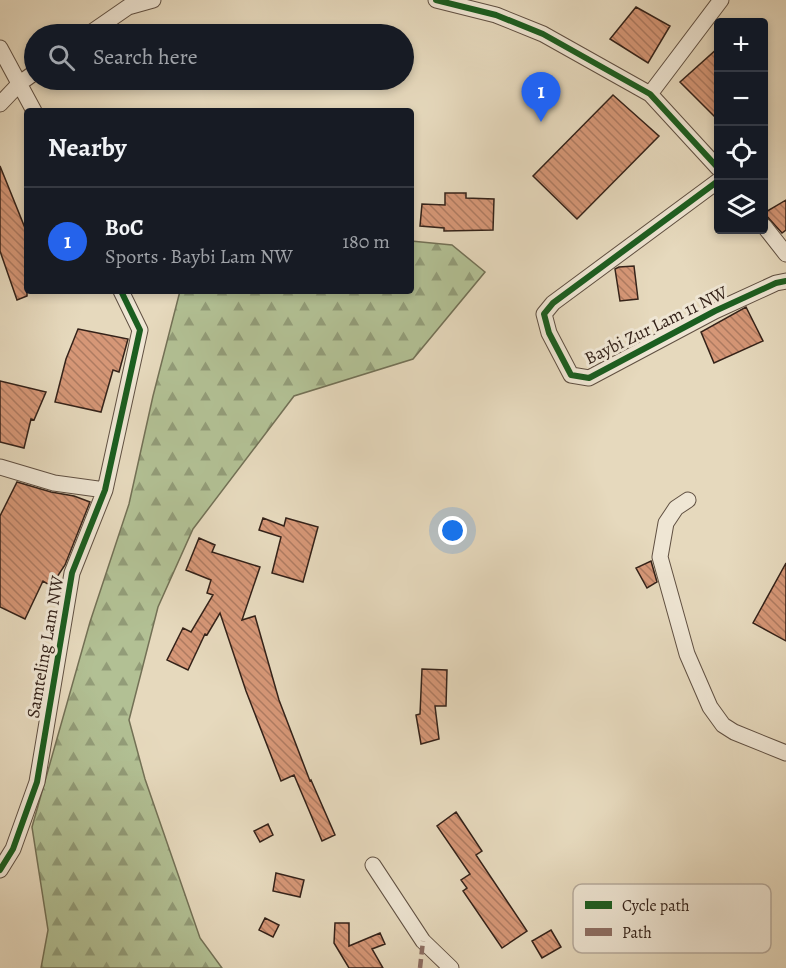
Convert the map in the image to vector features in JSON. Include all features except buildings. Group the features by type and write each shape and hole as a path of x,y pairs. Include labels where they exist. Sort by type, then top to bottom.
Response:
{"street":[{"path":"103,24 128,7 153,0"},
{"path":"436,0 469,4 543,34 650,94 714,164"},
{"path":"650,94 721,0"},
{"path":"0,48 32,108"},
{"path":"0,104 24,80"},
{"name":"Baybi Zur Lam 11 NW","path":"714,184 553,303 544,314 549,333 571,375 589,378 715,311 776,283 786,281"},
{"path":"768,231 786,254"},
{"name":"Samteling Lam NW","path":"0,870 6,846 37,782 72,573 105,490 140,330 122,294"},
{"path":"0,467 54,483 105,490"},
{"path":"688,500 676,508 666,523 660,557 687,654 710,707 723,725 734,732 786,753"},
{"path":"373,865 423,941 451,968"}],"green space":[{"path":"414,241 452,245 485,272 413,359 294,396 193,529 158,607 129,720 145,779 200,938 222,968 41,968 48,930 32,827 90,622 129,504 179,294 414,294"}],"marked path":[{"path":"420,968 423,941"}],"cycle path":[{"path":"436,0 496,15 543,34 650,94 714,164"},
{"path":"714,184 553,303 544,314 549,333 571,375 589,378 715,311 776,283 786,281"},
{"path":"0,870 13,849 37,782 72,573 105,490 140,330 122,294"}],"place":[{"name":"BoC","path":"541,122"}]}
